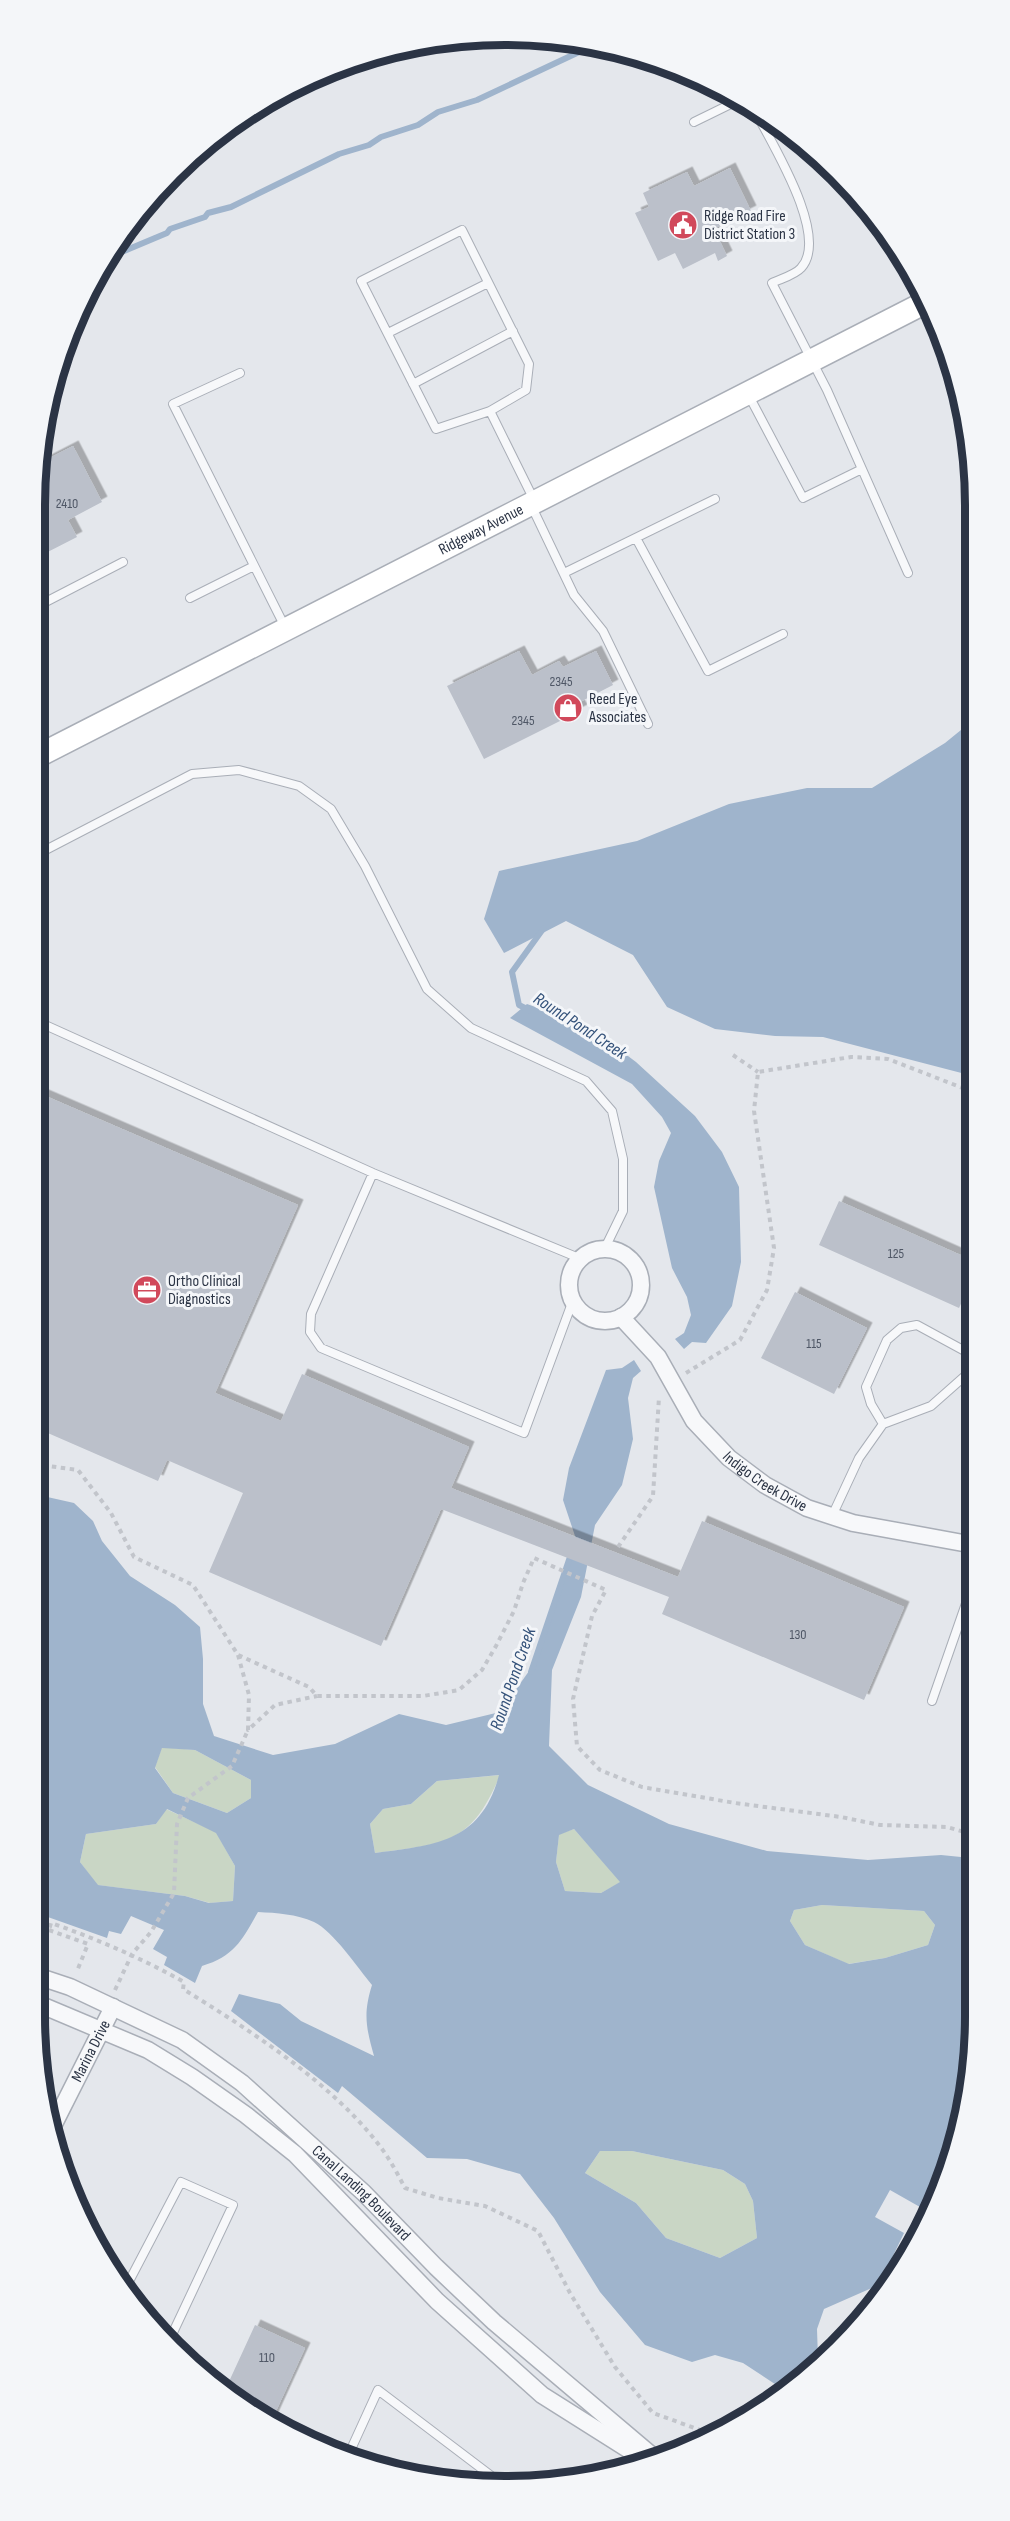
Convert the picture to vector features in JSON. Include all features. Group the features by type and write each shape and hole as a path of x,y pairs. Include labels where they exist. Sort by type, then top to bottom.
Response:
{"main road":[{"name":"Ridgeway Avenue","path":"45,752 919,305"}],"street":[{"path":"605,1248 617,1250 628,1256 640,1274 642,1287 639,1299 631,1310 621,1317 604,1322 591,1319 572,1303 568,1281 572,1268 579,1258 590,1251 605,1248"},
{"name":"Indigo Creek Drive","path":"621,1317 658,1357 694,1421 729,1458 765,1485 807,1508 853,1523 965,1543"},
{"name":"Canal Landing Boulevard","path":"45,1979 70,1987 182,2040 242,2083 340,2170 494,2322 649,2453"},
{"name":"Canal Landing Boulevard","path":"45,2006 148,2050 192,2077 295,2154 437,2301 542,2395 639,2456"},
{"name":"Marina Drive","path":"57,2118 113,2007"}],"lane":[{"path":"694,123 730,104"},
{"path":"761,123 799,196 808,224 809,248 801,268 772,283 827,390 908,573"},
{"path":"462,230 513,331 529,364 526,390 490,411 436,429 361,281 462,230"},
{"path":"388,333 488,283"},
{"path":"414,384 513,331"},
{"path":"240,373 173,404 286,630"},
{"path":"747,393 803,498 862,469"},
{"path":"490,411 574,595 603,632 648,724"},
{"path":"564,573 715,499"},
{"path":"636,538 708,671 783,634"},
{"path":"45,602 123,562"},
{"path":"190,598 254,566"},
{"path":"45,850 192,774 239,770 299,786 331,809 364,866 427,989 471,1028 586,1081 612,1111 623,1159 623,1211 605,1248"},
{"path":"45,1025 373,1173 579,1258"},
{"path":"373,1173 311,1314 310,1332 321,1348 524,1433 572,1303"},
{"path":"884,1424 871,1404 866,1387 887,1340 901,1328 917,1325 965,1351"},
{"path":"832,1516 859,1458 884,1424 931,1406 965,1376"},
{"path":"932,1701 965,1612"},
{"path":"129,2281 181,2182 233,2205 172,2333"},
{"path":"350,2449 378,2390 491,2476"}],"path":[{"path":"733,1055 758,1072 851,1058 888,1059 965,1089"},
{"path":"618,1547 653,1496 659,1395 673,1381 740,1340 767,1290 774,1248 754,1111 758,1072"},
{"path":"45,1466 78,1470 111,1513 134,1557 193,1585 238,1655 249,1695 248,1730 232,1766 188,1798 177,1824 174,1893 151,1932 132,1954 115,1990 105,1986"},
{"path":"248,1730 275,1705 316,1696 423,1696 459,1690 482,1670 496,1646 514,1611 522,1583 534,1558 606,1590 592,1616 573,1699 577,1746 600,1770 642,1787 735,1803 841,1817 880,1826 947,1827 965,1832"},
{"path":"238,1655 309,1687 316,1696"},
{"path":"49,1930 51,1923 132,1954 184,1982 183,1989 242,2025 300,2069 356,2117 383,2150 405,2188 438,2198 485,2206 538,2231 570,2293 615,2367 653,2413 703,2431"},
{"path":"45,1929 88,1944 76,1974 86,1978"},
{"path":"45,2030 54,2023"}],"green space":[{"path":"162,1747 195,1750 251,1780 251,1798 227,1813 173,1793 155,1767"},
{"path":"500,1775 478,1816 466,1829 437,1843 375,1853 370,1824 383,1809 411,1804 437,1781"},
{"path":"166,1809 216,1832 235,1866 233,1901 210,1903 185,1896 97,1885 80,1862 86,1834 156,1824"},
{"path":"574,1829 621,1882 601,1893 565,1891 556,1862 559,1834"},
{"path":"822,1905 924,1911 935,1925 928,1945 885,1958 848,1964 805,1945 790,1921 794,1910"},
{"path":"600,2151 632,2151 723,2170 745,2184 753,2201 757,2238 720,2258 666,2238 636,2203 585,2173"}],"water":[{"path":"965,727 965,1074 823,1037 775,1036 715,1029 667,1007 633,955 566,921 504,953 484,919 499,871 637,841 729,804 807,788 872,788 945,743"},
{"path":"527,1004 588,1026 636,1062 695,1116 722,1152 739,1187 741,1262 732,1306 706,1343 692,1342 684,1349 675,1339 684,1333 691,1315 687,1297 672,1268 654,1187 659,1161 671,1133 662,1117 632,1084 510,1018"},
{"path":"634,1360 641,1371 633,1378 628,1398 633,1439 622,1485 595,1525 581,1597 552,1670 549,1746 588,1785 669,1824 767,1851 868,1860 941,1855 965,1857 964,2046 956,2106 941,2164 923,2209 890,2190 875,2217 904,2233 892,2258 895,2259 877,2287 824,2309 817,2329 818,2353 778,2386 743,2363 715,2355 692,2362 645,2345 600,2292 554,2218 520,2174 467,2159 427,2158 342,2086 338,2093 231,2011 239,1994 280,2004 301,2021 374,2056 367,2021 367,2004 372,1985 337,1941 314,1922 279,1913 258,1912 236,1946 222,1957 202,1966 195,1983 164,1965 167,1957 153,1949 164,1930 131,1916 121,1934 109,1931 107,1938 45,1916 45,1496 74,1503 93,1521 102,1541 130,1576 175,1605 200,1627 203,1704 214,1736 273,1755 335,1744 399,1714 446,1725 500,1712 534,1664 577,1542 563,1500 569,1468 606,1370 622,1368","holes":["162,1748 195,1750 251,1780 251,1798 227,1813 173,1793 155,1768","499,1775 491,1798 480,1815 467,1827 435,1843 375,1853 370,1824 383,1809 411,1804 437,1781","167,1809 216,1833 235,1866 233,1901 209,1903 185,1896 98,1885 80,1862 86,1834 156,1824","574,1829 620,1882 601,1893 565,1891 556,1862 559,1835","822,1905 924,1911 935,1925 928,1945 885,1958 849,1964 805,1945 790,1921 794,1910","600,2151 632,2151 723,2170 745,2184 753,2201 757,2238 720,2258 666,2238 636,2203 585,2173"]}],"building":[{"path":"730,168 751,211 714,229 727,256 718,261 715,253 683,269 675,253 658,261 635,213 649,207 643,193 687,172 694,186"},
{"path":"73,446 102,502 68,520 77,537 45,553 45,505 48,459"},
{"path":"519,651 532,675 559,661 563,667 596,651 613,685 578,703 582,710 484,759 447,686"},
{"name":"Ortho Clinical Diagnostics","path":"45,1096 298,1205 215,1393 281,1421 302,1374 469,1447 451,1488 678,1577 702,1521 904,1607 864,1700 662,1614 669,1597 441,1509 381,1646 209,1572 243,1493 167,1460 158,1481 45,1432"},
{"path":"839,1201 965,1257 965,1295 959,1308 819,1245"},
{"path":"795,1292 867,1328 834,1394 761,1358"},
{"path":"255,2325 305,2348 275,2414 228,2383"}],"waterway":[{"path":"121,252 167,233 170,229 205,217 208,213 231,207 339,154 369,145 381,137 418,125 438,112 477,100 580,52"},
{"name":"Round Pond Creek","path":"529,1010 519,1005 512,972 543,929"},
{"name":"Round Pond Creek","path":"531,1672 572,1551"}],"place":[{"name":"Ridge Road Fire District Station 3","path":"683,225"},
{"name":"Reed Eye Associates","path":"568,708"},
{"name":"Ortho Clinical Diagnostics","path":"147,1290"}]}
